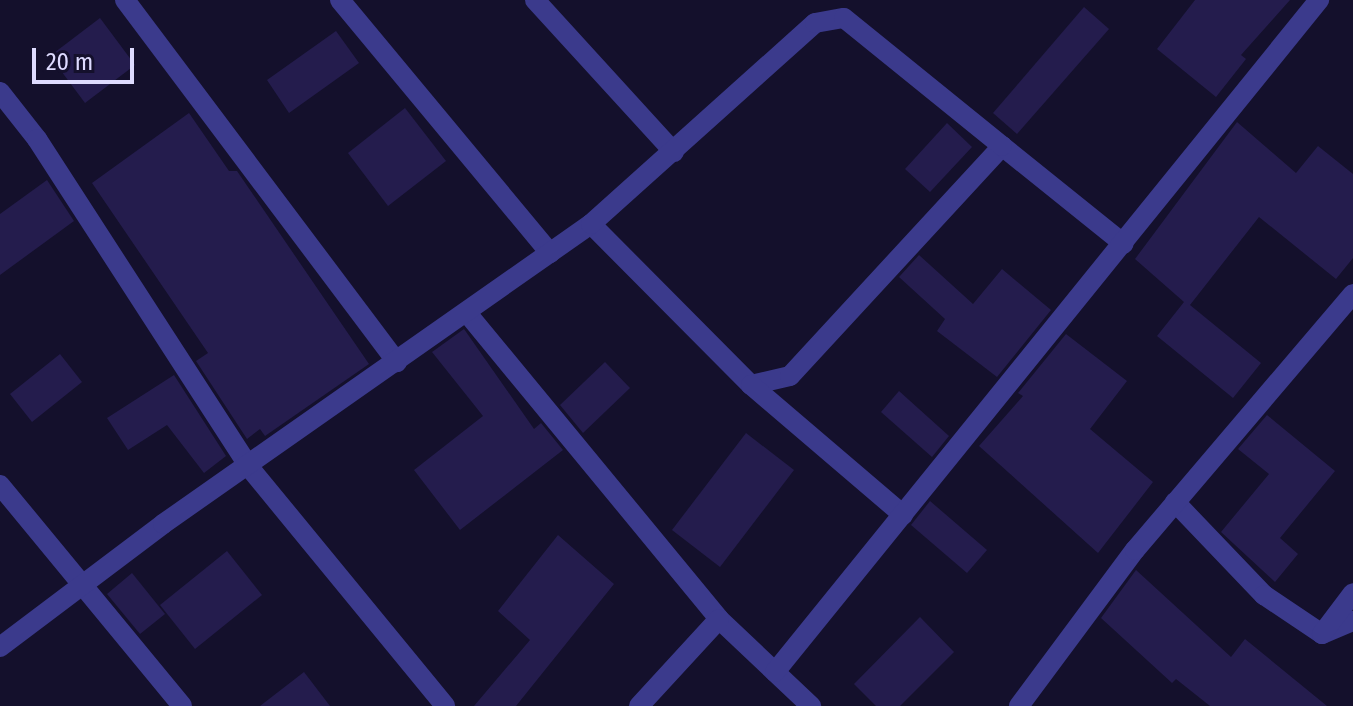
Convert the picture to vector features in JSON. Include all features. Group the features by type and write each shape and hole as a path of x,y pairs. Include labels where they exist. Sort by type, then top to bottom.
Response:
{"street":[{"path":"125,0 397,362"},
{"path":"340,0 550,253"},
{"path":"535,0 674,152"},
{"path":"775,672 1319,0"},
{"path":"0,647 82,585 591,224 815,23 844,18 1124,244"},
{"path":"0,92 37,139 249,467 445,706"},
{"path":"751,385 790,376 1002,146"},
{"path":"591,224 751,385 903,515"},
{"path":"1019,706 1175,502 1353,294"},
{"path":"467,313 719,619 811,706"},
{"path":"0,485 182,706"},
{"path":"1175,502 1264,595 1322,634"},
{"path":"1322,634 1353,593"},
{"path":"639,706 719,619"},
{"path":"1322,634 1353,621"}],"building":[{"path":"1195,0 1290,0 1241,55 1246,59 1216,97 1157,49"},
{"path":"1084,7 1109,29 1017,134 993,113"},
{"path":"100,18 135,65 85,103 50,56"},
{"path":"336,31 359,63 289,113 267,80"},
{"path":"405,108 446,161 388,206 348,153"},
{"path":"189,113 229,171 237,171 369,364 265,436 260,429 247,439 196,361 208,353 92,183"},
{"path":"1237,122 1296,173 1318,146 1353,174 1353,258 1336,279 1259,217 1190,305 1261,363 1233,398 1157,336 1184,302 1135,259"},
{"path":"947,123 972,147 930,192 905,169"},
{"path":"47,180 74,221 0,275 0,214"},
{"path":"919,255 973,304 1002,269 1051,310 997,377 937,331 945,319 899,277"},
{"path":"464,329 534,429 541,423 563,450 460,530 414,470 483,416 432,352"},
{"path":"1066,334 1127,381 1090,429 1153,482 1098,553 979,446 1023,396 1018,393"},
{"path":"60,354 82,382 32,422 10,394"},
{"path":"605,362 630,388 583,433 560,405"},
{"path":"174,375 226,456 204,473 167,425 128,450 107,418"},
{"path":"899,391 949,436 932,457 881,412"},
{"path":"1267,415 1335,471 1280,538 1298,554 1275,582 1221,532 1269,474 1238,449"},
{"path":"746,433 794,470 720,567 672,530"},
{"path":"930,501 987,550 967,573 911,525"},
{"path":"558,535 614,584 516,706 474,706 530,640 498,611"},
{"path":"227,551 262,595 195,649 160,605"},
{"path":"1136,570 1231,657 1245,639 1327,706 1210,706 1176,679 1172,683 1101,618"},
{"path":"132,573 165,614 140,634 107,594"},
{"path":"920,617 954,652 900,706 876,706 854,684"},
{"path":"304,672 330,706 260,706"}]}
